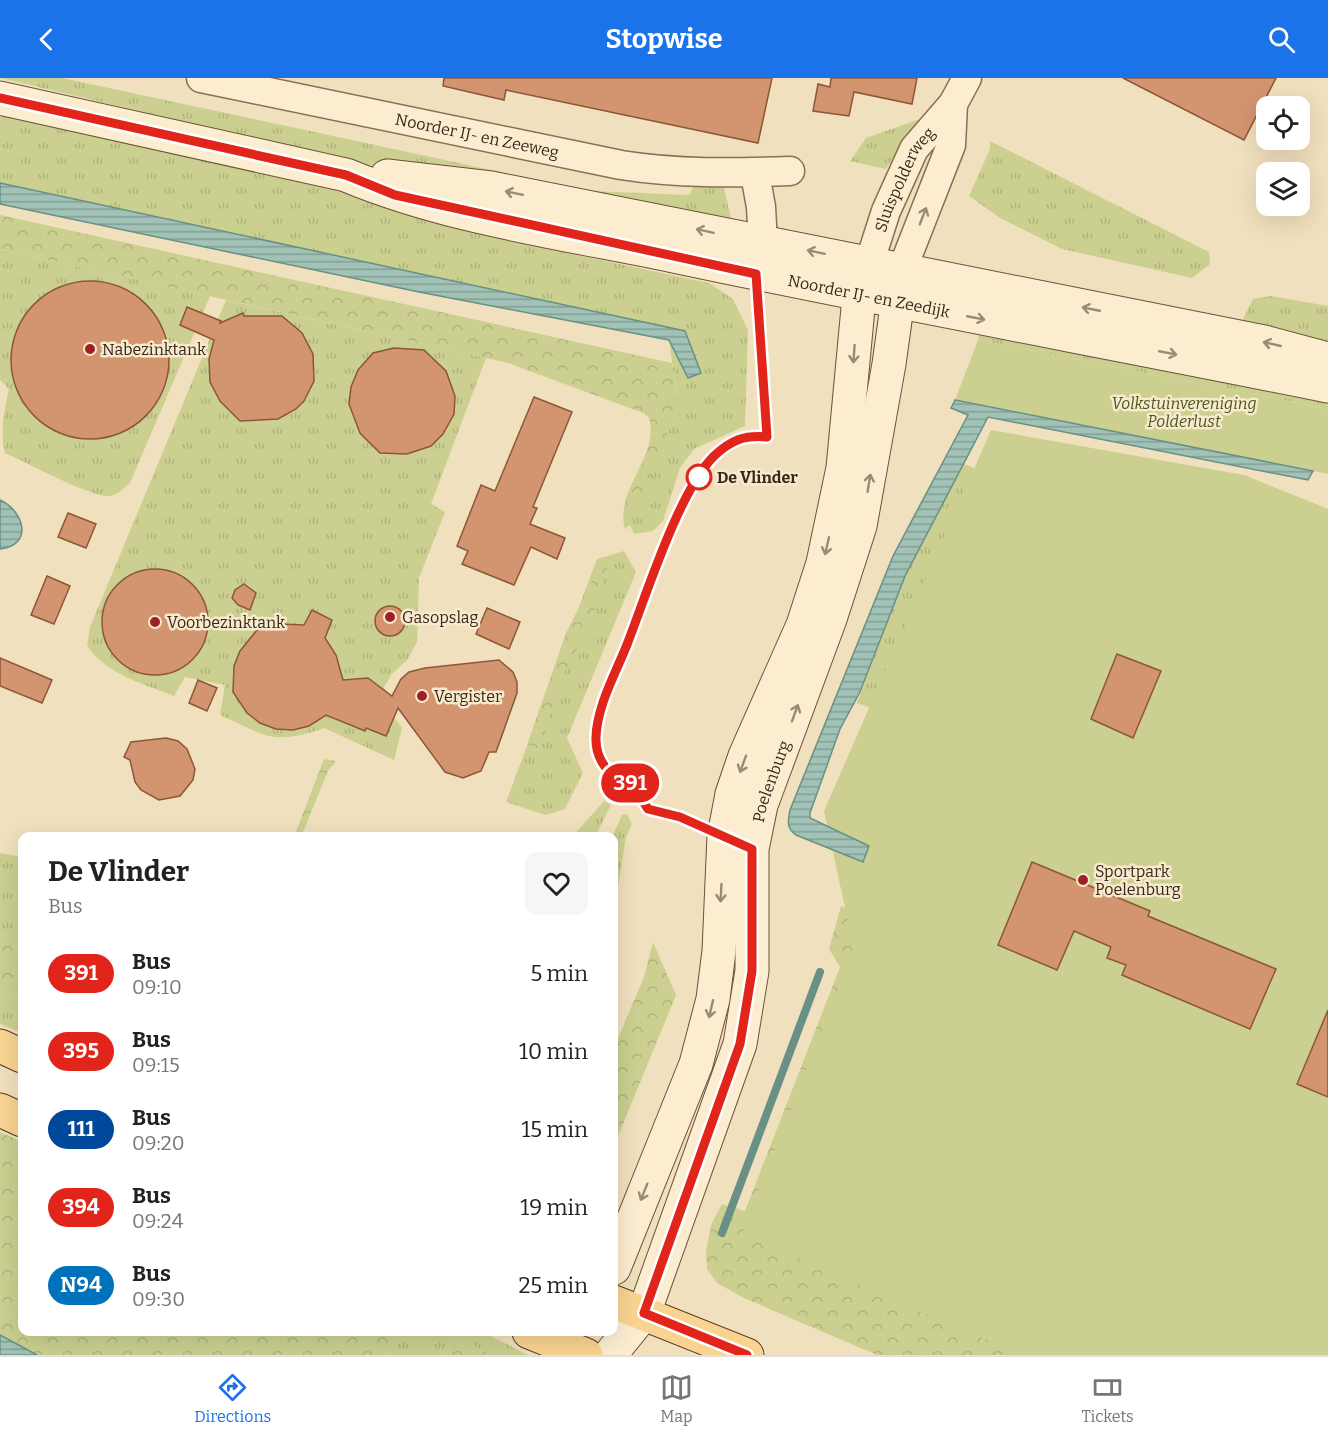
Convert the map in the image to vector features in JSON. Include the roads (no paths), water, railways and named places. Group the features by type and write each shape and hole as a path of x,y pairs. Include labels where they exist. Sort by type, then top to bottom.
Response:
{"main road":[{"path":"0,1046 18,1054"},
{"path":"0,1110 18,1118"},
{"path":"618,1303 747,1355"},
{"path":"539,1336 586,1355"}],"street":[{"name":"Noorder IJ- en Zeeweg","path":"201,78 651,170 755,174 790,171"},
{"name":"Sluispolderweg","path":"869,264 886,211 914,149 952,104 967,78"},
{"name":"Noorder IJ- en Zeedijk","path":"0,98 346,175 395,195 468,212 862,296 1058,331 1328,386"},
{"name":"Sluispolderweg","path":"902,270 951,145 952,104"},
{"path":"755,174 761,207 763,243"},
{"name":"Noorder IJ- en Zeedijk","path":"346,175 396,176 491,188 1264,342 1328,359"},
{"name":"Poelenburg","path":"618,1258 696,1064 706,1033 719,951 724,836 732,794 745,756 803,625 823,562 843,468 858,308 869,264"},
{"name":"Poelenburg","path":"610,1355 644,1313 740,1044 752,971 752,849 758,816 830,619 860,526 902,270"},
{"path":"603,1336 604,1355"}],"water":[{"path":"0,183 685,331 701,373 688,378 669,340 419,292 0,204"},
{"path":"955,400 1313,471 1308,480 988,417 905,576 860,692 840,729 810,813 810,818 869,846 863,862 796,835 789,827 790,810 893,556 968,415 951,408"},
{"path":"0,500 15,512 22,527 18,541 0,549"},
{"path":"0,1335 37,1355 0,1355"}],"waterway":[{"path":"722,1233 820,972"}],"place":[{"name":"Nabezinktank","path":"90,349"},
{"name":"De Vlinder","path":"699,477"},
{"name":"Gasopslag","path":"390,617"},
{"name":"Voorbezinktank","path":"155,622"},
{"name":"Vergister","path":"422,696"},
{"name":"Sportpark Poelenburg","path":"1083,880"}],"park label":[{"name":"Volkstuinvereniging Polderlust","path":"1184,412"}]}
